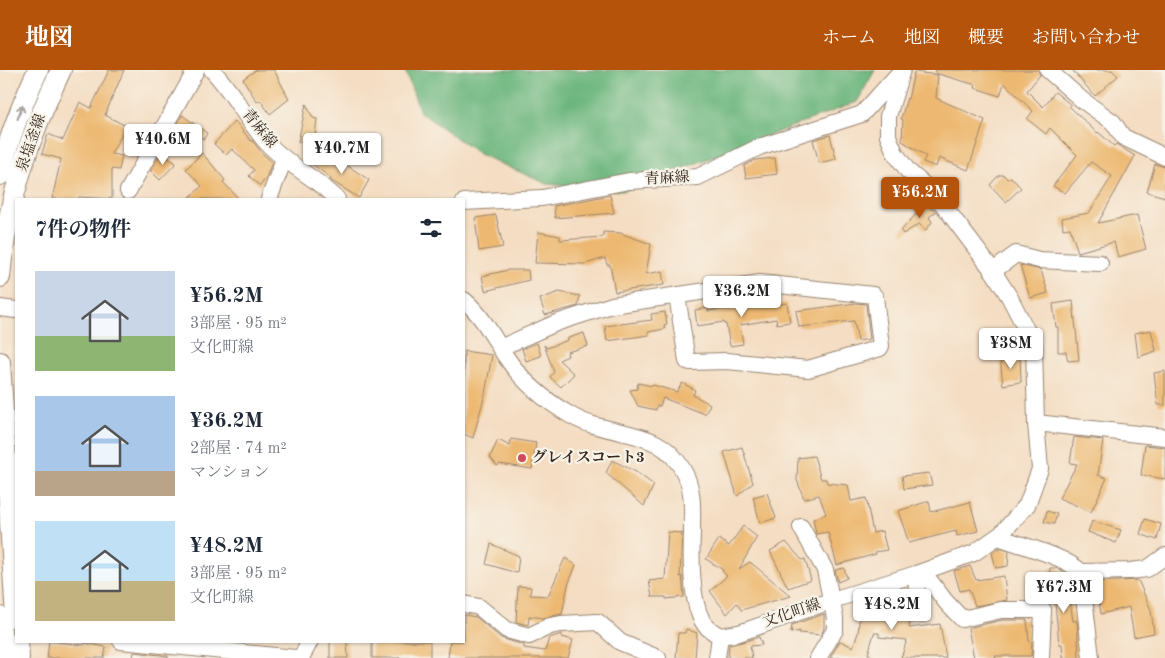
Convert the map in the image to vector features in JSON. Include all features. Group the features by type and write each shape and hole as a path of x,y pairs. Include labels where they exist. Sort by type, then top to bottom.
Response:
{"main road":[{"name":"泉塩釜線","path":"0,175 3,160 23,103 38,70"},
{"name":"泉塩釜線","path":"0,277 2,251 14,198 30,145 61,70"},
{"path":"0,362 11,470 15,588"},
{"path":"0,618 2,658"},
{"path":"18,643 19,658"}],"street":[{"path":"128,191 196,70"},
{"name":"青麻線","path":"212,70 223,82 267,143 284,159 328,190 336,198"},
{"name":"青麻線","path":"465,202 542,198 629,181 698,177 759,148 862,114 901,70"},
{"name":"文化町線","path":"720,636 739,633 974,553 998,536 1027,505 1040,469 1036,423 1034,345 1010,298 993,271 935,194 908,172 895,153 888,136 888,116 901,70"},
{"path":"1048,70 1082,100 1113,122 1122,137 1165,157"},
{"path":"269,198 284,159"},
{"path":"993,271 1016,254 1039,260 1100,263"},
{"path":"500,348 583,313 619,304 677,295 760,283 873,295 875,297 881,346 880,348 808,369 727,361 690,362 688,361 677,295"},
{"path":"465,301 481,317 500,348 521,376 562,410 596,426 647,438 665,449 677,462 686,476 692,498 694,602 705,626 720,636 717,658"},
{"path":"0,308 15,310"},
{"path":"1036,423 1165,437"},
{"path":"801,527 826,570 835,618 835,630 818,658"},
{"path":"998,536 1057,558 1075,566 1081,572 1091,658"},
{"path":"1081,572 1147,569 1165,556"},
{"path":"918,610 919,573"},
{"path":"919,573 962,619 1001,610 1043,610 1041,658"},
{"path":"465,604 479,607 507,630 529,636 550,626 598,622 620,642 658,658"},
{"path":"134,643 205,654 295,658"},
{"path":"301,658 309,643"}],"green space":[{"path":"405,70 875,70 857,102 623,191 547,184 479,154 420,112"}],"building":[{"path":"109,70 124,70 105,115 126,126 111,154 122,156 119,170 112,169 112,198 52,198 61,159 42,154 48,134 63,140 80,102 91,108"},
{"path":"256,70 274,70 289,99 270,114 260,100 257,102 243,79"},
{"path":"936,70 1038,70 1040,75 1027,91 1043,107 1055,92 1071,105 1069,106 1097,133 1114,146 1116,144 1135,156 1098,223 1137,215 1146,249 1118,257 1114,242 1078,252 1070,228 1063,229 1062,218 1089,213 1112,176 1091,162 1065,193 1053,186 1077,155 1050,128 1046,134 1027,119 1033,111 1004,83 1000,96 975,88 976,85 935,73"},
{"path":"1072,70 1112,70 1118,76 1095,96"},
{"path":"914,72 938,75 936,98 985,120 968,170 939,158 936,167 923,162 926,156 902,141 903,119 901,119"},
{"path":"306,104 313,118 317,119 314,144 298,142"},
{"path":"182,115 207,133 204,139 177,125"},
{"path":"235,121 251,141 272,162 266,178 260,186 249,176 254,170 232,149 226,155 214,144"},
{"path":"830,135 836,159 819,163 813,140"},
{"path":"161,153 176,163 160,180 151,171"},
{"path":"202,153 225,180 223,182 238,198 189,198 202,186 186,169"},
{"path":"318,153 339,167 342,162 369,180 359,198 330,180 331,178 312,164"},
{"path":"775,158 777,174 746,178 744,166 755,160"},
{"path":"1155,164 1165,167 1165,197 1147,192"},
{"path":"999,175 1004,175 1007,179 1011,177 1021,188 1006,202 990,185"},
{"path":"610,195 614,213 555,218 554,206"},
{"path":"925,204 936,212 929,217 932,222 926,230 919,224 903,234 901,231"},
{"path":"496,215 503,247 479,251 475,218"},
{"path":"538,232 560,236 560,240 603,237 603,232 620,233 651,244 646,274 662,271 664,285 615,292 610,265 607,265 605,258 585,264 535,263"},
{"path":"1020,265 1041,270 1048,293 1030,298"},
{"path":"508,270 528,270 529,280 485,291 482,276"},
{"path":"559,292 580,296 578,306 545,315 540,299"},
{"path":"1073,301 1079,360 1068,361 1066,352 1058,352 1058,327 1056,327 1053,304"},
{"path":"762,303 763,307 787,303 790,322 777,324 776,319 740,325 743,344 730,346 724,322 697,326 695,310 708,308 708,311"},
{"path":"856,303 866,304 870,339 858,341 854,321 799,327 796,311"},
{"path":"665,312 667,324 664,325 665,329 648,332 649,335 607,341 605,326 652,320 651,314"},
{"path":"1151,330 1156,351 1138,357 1135,333"},
{"path":"584,333 588,346 567,352 568,356 559,360 574,374 561,387 550,377 554,372 544,345 547,348"},
{"path":"537,343 541,356 526,361 522,349"},
{"path":"465,351 492,355 485,394 473,438 465,434"},
{"path":"1020,356 1021,382 1003,385 1000,357"},
{"path":"1165,371 1165,405 1158,405 1154,373"},
{"path":"638,383 677,392 682,383 695,390 693,395 710,404 705,414 663,398 656,410 638,406 630,390 637,389"},
{"path":"1074,437 1103,440 1098,475 1107,478 1091,512 1059,498 1077,464 1070,463"},
{"name":"グレイスコート3","path":"511,439 536,443 532,469 500,464 497,466 490,457 498,440 510,446"},
{"path":"1145,445 1165,447 1165,479 1141,475"},
{"path":"742,447 753,483 737,496 724,452"},
{"path":"814,456 821,479 826,479 827,483 848,485 851,501 866,498 873,533 882,531 887,550 875,552 876,554 837,565 828,532 816,534 813,519 826,514 819,495 804,499 797,480 798,458"},
{"path":"612,460 636,472 654,485 644,506 606,473"},
{"path":"929,473 932,485 904,489 902,476"},
{"path":"767,493 776,518 760,523 753,497"},
{"path":"929,501 931,512 970,502 978,531 957,536 956,531 909,543 898,511"},
{"path":"1047,511 1057,514 1054,524 1044,522"},
{"path":"1145,519 1161,524 1157,540 1140,534"},
{"path":"1092,521 1121,530 1116,543 1088,532"},
{"path":"743,526 757,537 739,569 750,562 791,596 741,610 737,603 727,614 710,591 727,576 723,570 706,559 719,539 729,546"},
{"path":"668,532 682,533 680,577 682,576 684,597 666,599 666,597 652,597 649,581 665,579"},
{"path":"786,542 802,560 805,559 811,580 788,588 770,551"},
{"path":"491,544 519,556 517,573 486,564"},
{"path":"999,548 1009,551 1008,566 996,568 992,553"},
{"path":"565,558 576,565 568,585 562,614 543,618 529,616 528,625 516,622 518,586 531,587 530,595 548,596"},
{"path":"970,566 976,580 1004,576 1007,600 975,606 969,589 960,591 954,571"},
{"path":"844,568 847,578 838,582 835,570"},
{"path":"1050,568 1056,568 1065,573 1066,597 1069,596 1073,621 1077,621 1079,658 1063,658 1062,644 1059,644 1054,592 1040,592 1049,582"},
{"path":"1138,580 1151,610 1154,633 1134,637 1129,607 1101,614 1096,582"},
{"path":"893,596 907,597 910,616 909,628 940,624 946,658 901,658 907,640 879,637 879,633 874,633 868,654 876,658 830,658 840,641 853,647 858,633 861,602 876,597 893,598"},
{"path":"824,614 824,628 821,635 799,633 800,631 791,633 792,625"},
{"path":"465,615 476,617 501,638 524,645 524,648 545,651 549,638 562,634 562,637 573,640 568,658 448,658 450,643 465,643"},
{"path":"1002,620 1027,620 1029,641 1032,643 1031,656 974,658 968,628"},
{"path":"686,629 697,633 695,658 676,658 678,633 685,633"},
{"path":"759,637 762,645 750,646 752,658 728,658 729,645"},
{"path":"49,643 84,645 85,643 106,647 104,658 47,658"},
{"path":"330,643 347,643 348,658 330,658"},
{"path":"372,643 430,643 430,658 372,658"},
{"path":"134,652 168,656 168,658 133,658"}],"place":[{"name":"グレイスコート3","path":"522,458"}]}
